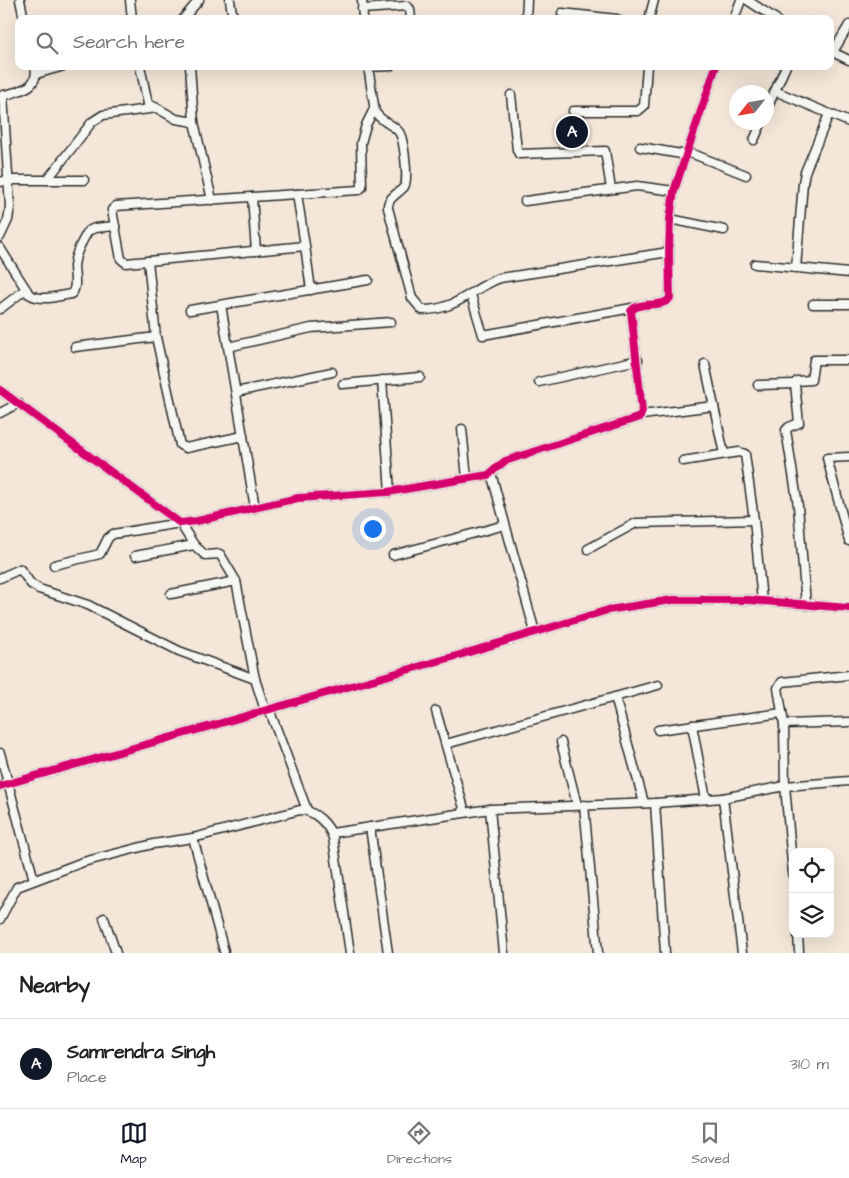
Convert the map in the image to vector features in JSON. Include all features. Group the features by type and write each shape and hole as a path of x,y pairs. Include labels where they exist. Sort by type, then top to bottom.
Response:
{"street":[{"path":"20,0 23,15"},
{"path":"130,0 132,15"},
{"path":"186,15 199,0"},
{"path":"230,0 233,15"},
{"path":"362,0 363,15"},
{"path":"526,15 528,0"},
{"path":"650,15 654,0"},
{"path":"735,15 741,0"},
{"path":"747,0 770,15"},
{"path":"362,9 407,6 410,9 411,15"},
{"path":"562,13 580,15"},
{"path":"834,47 849,25"},
{"path":"834,52 849,60"},
{"path":"0,237 10,214 2,96 33,84 35,70"},
{"path":"141,70 148,104 176,118 194,122"},
{"path":"190,70 194,122 212,200"},
{"path":"369,70 374,109 378,117 401,135 405,157 406,184 387,204 412,298 422,310 437,310 471,295 486,283 500,278 669,252"},
{"path":"573,111 638,111 644,106 647,70"},
{"path":"471,295 483,335 669,301 670,219 674,191 715,70"},
{"path":"784,70 775,91 849,122"},
{"path":"511,95 519,154 605,151 611,189"},
{"path":"47,180 97,118 103,115 157,108"},
{"path":"305,246 123,262 112,210 116,206 359,190 362,187 361,143 366,125 374,109"},
{"path":"796,268 803,183 830,114"},
{"path":"754,140 758,130"},
{"path":"640,147 688,153 746,175"},
{"path":"0,182 8,180 84,180"},
{"path":"525,201 644,186 674,191"},
{"path":"297,194 311,290"},
{"path":"252,197 256,251"},
{"path":"670,219 724,230"},
{"path":"0,248 26,289 34,298 40,299 71,294 75,288 74,265 76,254 88,231 95,228 115,226"},
{"path":"148,261 156,337 180,445 186,448 243,436"},
{"path":"755,264 849,273"},
{"path":"190,310 368,280"},
{"path":"0,309 26,289"},
{"path":"813,304 849,304"},
{"path":"221,305 255,508"},
{"path":"632,308 642,415"},
{"path":"228,347 311,328 391,322"},
{"path":"75,347 156,337"},
{"path":"539,382 638,360"},
{"path":"758,385 795,384 797,381 811,380 814,360 849,360"},
{"path":"705,364 724,454"},
{"path":"236,392 332,372"},
{"path":"343,384 420,376"},
{"path":"382,380 390,492"},
{"path":"795,384 799,422 787,428 786,432 798,506 806,605"},
{"path":"0,390 180,523 194,545 205,555 220,554 236,581 255,679 307,810"},
{"path":"0,413 19,403"},
{"path":"54,565 100,554 108,538 113,534 197,521 311,497 390,492 491,473 505,461 642,415 714,406"},
{"path":"462,429 467,478"},
{"path":"683,461 724,454 742,452 745,454 762,601"},
{"path":"849,457 827,458 849,541"},
{"path":"491,473 535,632"},
{"path":"588,549 636,523 754,520"},
{"path":"393,554 505,524"},
{"path":"135,556 194,545"},
{"path":"0,578 20,569 31,584 38,589 88,605 179,651 255,679"},
{"path":"171,594 236,581"},
{"path":"4,784 464,654 608,610 672,600 762,601 849,608"},
{"path":"791,848 785,786 784,724 778,688 782,682 849,675"},
{"path":"446,744 658,685"},
{"path":"615,697 644,803"},
{"path":"436,711 465,812"},
{"path":"658,730 782,713"},
{"path":"784,724 849,722"},
{"path":"692,725 706,799"},
{"path":"561,742 580,805 598,953"},
{"path":"0,753 4,784 34,880"},
{"path":"332,833 490,809 655,803 723,798 785,786 849,781"},
{"path":"723,798 742,953"},
{"path":"655,803 666,953"},
{"path":"490,809 504,953"},
{"path":"0,919 17,887 83,862 153,844 193,838 300,810 307,810 318,817 332,833 350,953"},
{"path":"370,827 388,953"},
{"path":"193,838 224,951"},
{"path":"104,918 116,953"},
{"path":"798,938 799,951"}],"cycle path":[{"path":"0,390 180,523 197,521 298,498 388,492 488,475 505,461 640,417 642,411 631,311 640,306 662,303 670,298 670,219 674,191 715,70"},
{"path":"0,786 463,654 608,610 672,600 749,600 849,608"}],"place":[{"name":"Samrendra Singh","path":"572,132"}]}
